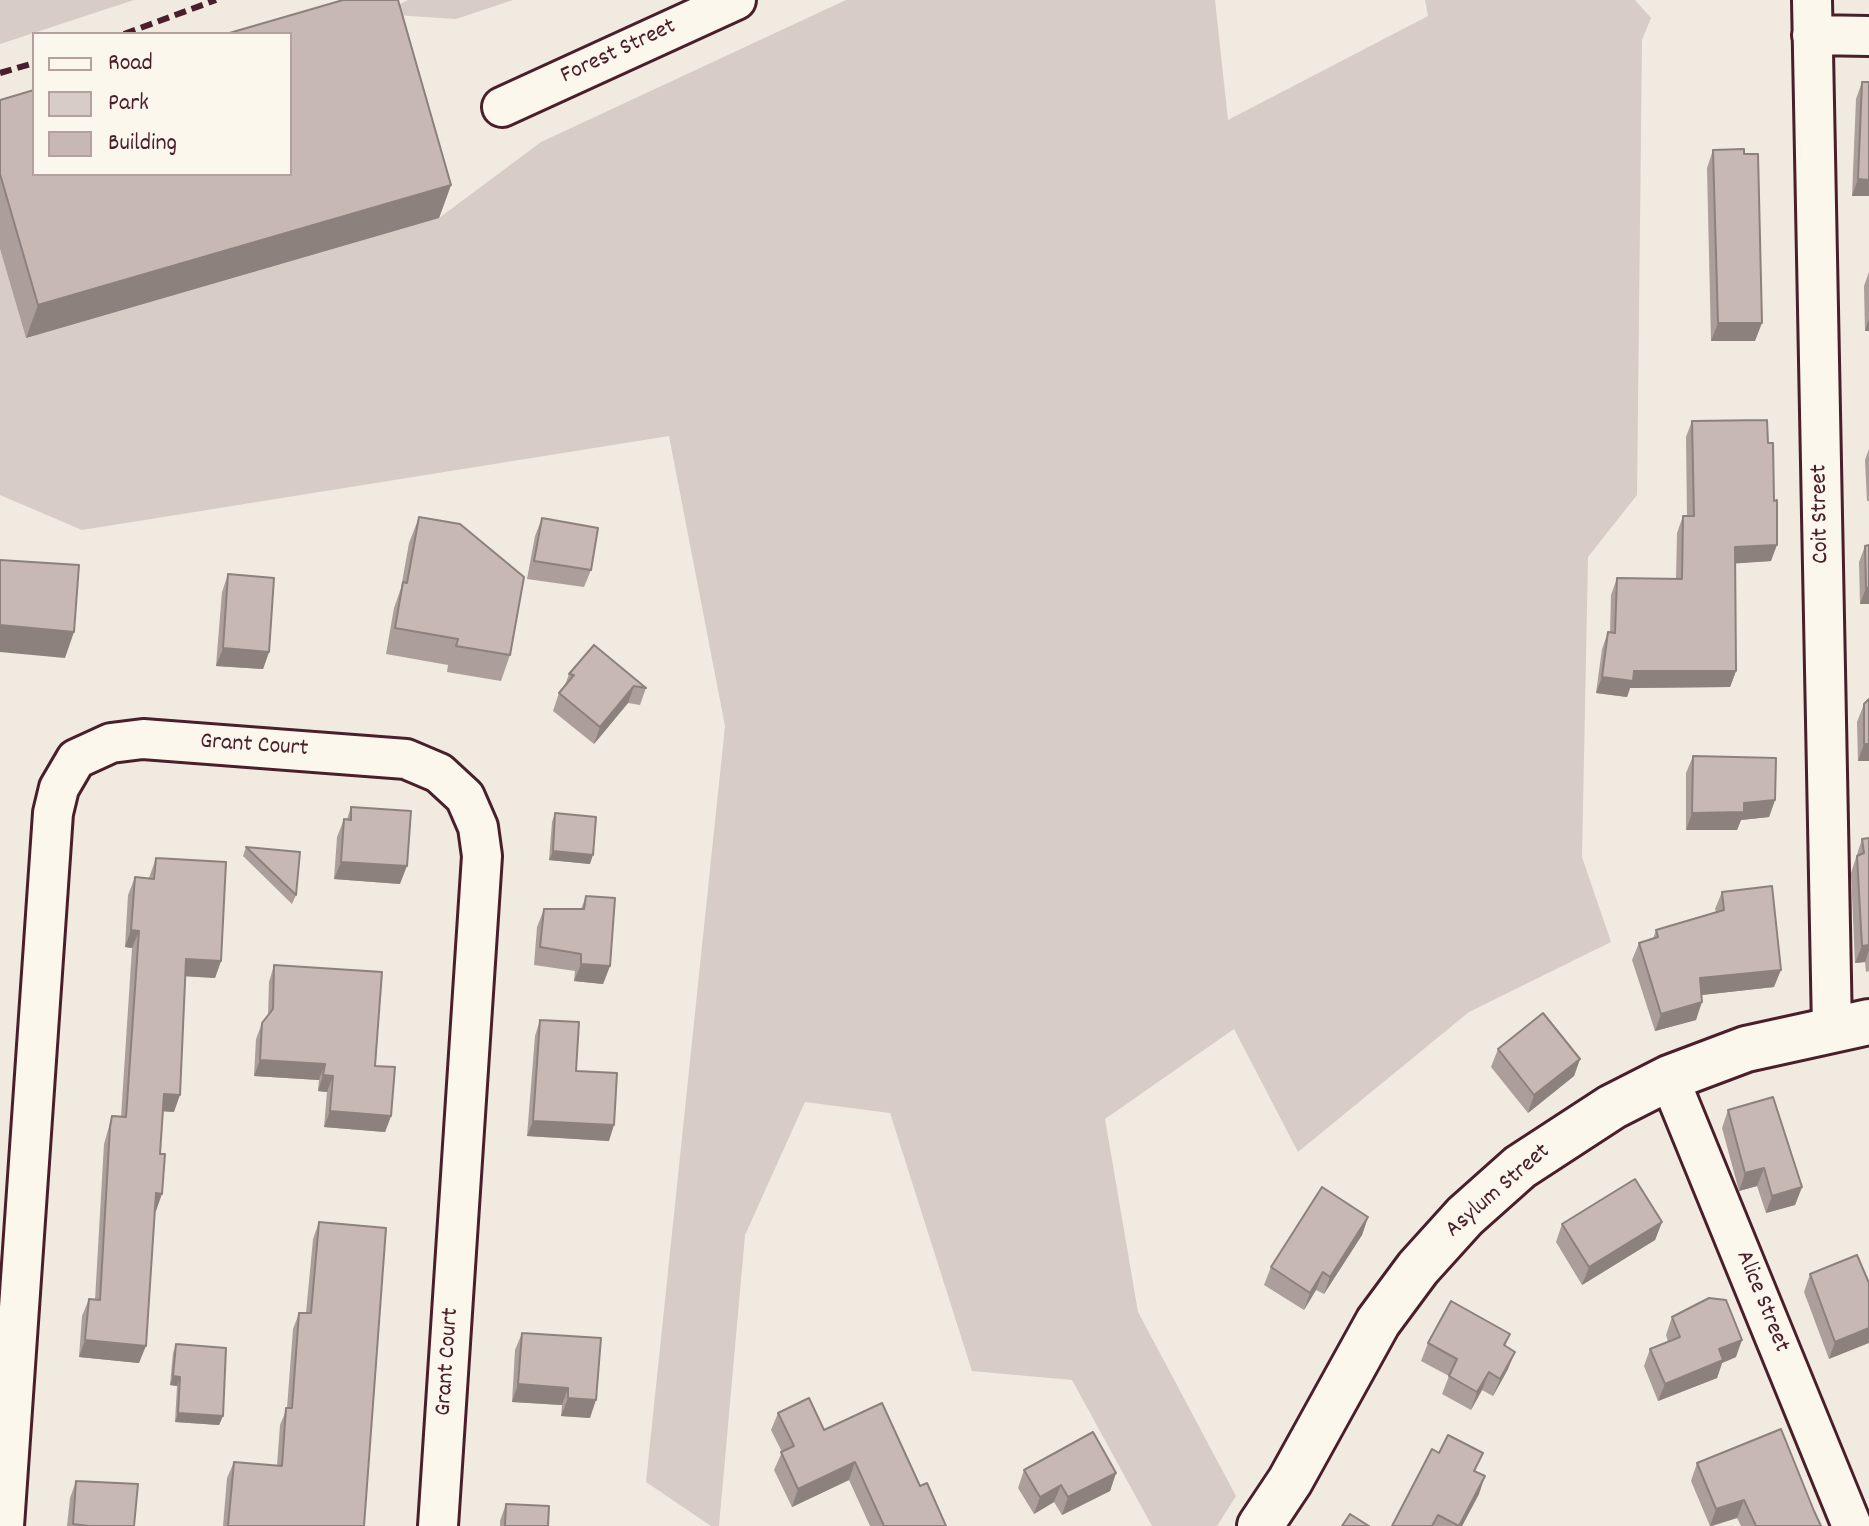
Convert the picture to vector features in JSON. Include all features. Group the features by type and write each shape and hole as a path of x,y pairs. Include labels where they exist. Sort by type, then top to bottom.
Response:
{"street":[{"name":"Forest Street","path":"502,107 736,0"},
{"path":"1812,18 1869,36"},
{"name":"Coit Street","path":"1812,18 1850,1025"},
{"name":"Grant Court","path":"4,1526 53,813 59,788 76,759 111,743 143,739 406,759 439,773 465,797 478,827 482,856 438,1526"},
{"name":"Asylum Street","path":"1260,1526 1290,1481 1378,1322 1418,1268 1465,1216 1520,1167 1561,1138 1669,1078 1746,1049 1850,1025"},
{"name":"Alice Street","path":"1669,1078 1852,1526"}],"green space":[{"path":"0,0 134,0 32,32 0,44"},
{"path":"408,0 513,0 456,19 380,14"},
{"path":"846,0 1215,0 1228,120 1428,16 1425,0 1635,0 1651,18 1642,40 1637,495 1588,557 1582,857 1611,942 1469,1012 1298,1152 1234,1029 1105,1119 1138,1312 1236,1496 1217,1526 1152,1526 1072,1380 972,1371 890,1113 805,1102 745,1235 719,1526 711,1526 646,1482 725,726 669,436 82,530 0,495 0,249 26,338 439,218 541,142"}],"building":[{"path":"343,0 398,0 451,185 38,305 0,174 0,100 32,91 32,176 292,176 292,32 233,32"},
{"path":"1862,82 1869,82 1869,180 1858,179"},
{"path":"1744,149 1744,154 1758,154 1762,323 1718,323 1713,150"},
{"path":"1767,420 1768,443 1773,443 1777,545 1735,547 1736,671 1634,671 1633,681 1602,677 1608,632 1615,633 1617,578 1682,579 1683,516 1694,516 1692,421"},
{"path":"419,517 460,524 524,577 510,655 456,646 458,639 395,628"},
{"path":"542,518 598,528 591,570 534,561"},
{"path":"1869,545 1869,588 1866,588 1865,546"},
{"path":"0,560 79,565 74,632 0,625"},
{"path":"228,574 274,578 269,652 223,648"},
{"path":"594,645 646,688 634,686 600,727 559,693 574,675 569,674"},
{"path":"1869,699 1869,744 1864,744 1864,704"},
{"path":"1693,756 1776,758 1775,800 1744,803 1744,812 1692,813"},
{"path":"351,807 411,811 407,866 341,862 344,819 351,820"},
{"path":"555,813 596,817 593,855 553,851"},
{"path":"1869,838 1869,945 1862,946 1857,856 1864,853 1862,839"},
{"path":"246,847 300,852 296,895"},
{"path":"156,858 226,862 221,961 186,959 180,1095 164,1094 160,1154 165,1154 162,1194 156,1193 146,1346 85,1340 89,1299 100,1300 112,1116 126,1117 139,931 131,930 135,877 154,879"},
{"path":"1772,886 1781,970 1700,978 1702,1002 1661,1014 1639,943 1658,937 1656,930 1724,910 1722,892"},
{"path":"586,896 615,898 610,966 581,964 581,954 540,947 544,909 584,909"},
{"path":"274,965 382,972 375,1066 395,1067 391,1116 330,1111 333,1076 323,1075 325,1064 260,1060 262,1023 273,1009"},
{"path":"1543,1013 1580,1059 1534,1095 1498,1049"},
{"path":"540,1020 579,1022 576,1071 617,1073 614,1125 533,1121"},
{"path":"1773,1097 1802,1187 1772,1196 1764,1168 1745,1173 1728,1110"},
{"path":"1635,1179 1662,1222 1589,1267 1562,1224"},
{"path":"1322,1187 1368,1217 1330,1277 1323,1272 1310,1293 1271,1267"},
{"path":"319,1222 386,1228 364,1526 228,1526 234,1462 282,1466 286,1408 292,1408 299,1313 311,1313"},
{"path":"1857,1255 1869,1283 1869,1328 1835,1342 1810,1274"},
{"path":"1709,1298 1726,1300 1742,1340 1719,1349 1723,1360 1665,1384 1650,1349 1680,1337 1672,1317"},
{"path":"1451,1301 1510,1334 1504,1345 1515,1352 1500,1379 1489,1372 1477,1392 1449,1376 1457,1359 1428,1343"},
{"path":"522,1333 601,1338 596,1400 568,1398 568,1388 518,1384"},
{"path":"176,1344 226,1348 223,1416 178,1413 180,1377 173,1376"},
{"path":"809,1398 824,1430 882,1403 920,1486 927,1483 946,1526 884,1526 855,1462 798,1489 781,1452 794,1446 778,1413"},
{"path":"1781,1429 1821,1526 1756,1526 1744,1500 1716,1509 1697,1463"},
{"path":"1093,1432 1116,1473 1068,1497 1061,1485 1040,1497 1024,1470"},
{"path":"1448,1435 1483,1453 1474,1471 1485,1476 1459,1526 1438,1515 1432,1526 1392,1526 1432,1449 1439,1453"},
{"path":"76,1481 138,1484 134,1526 73,1524"},
{"path":"506,1504 549,1506 548,1526 505,1526"},
{"path":"1350,1514 1369,1526 1342,1526"}],"railway":[{"path":"129,32 216,0"},
{"path":"0,73 32,64"}]}
